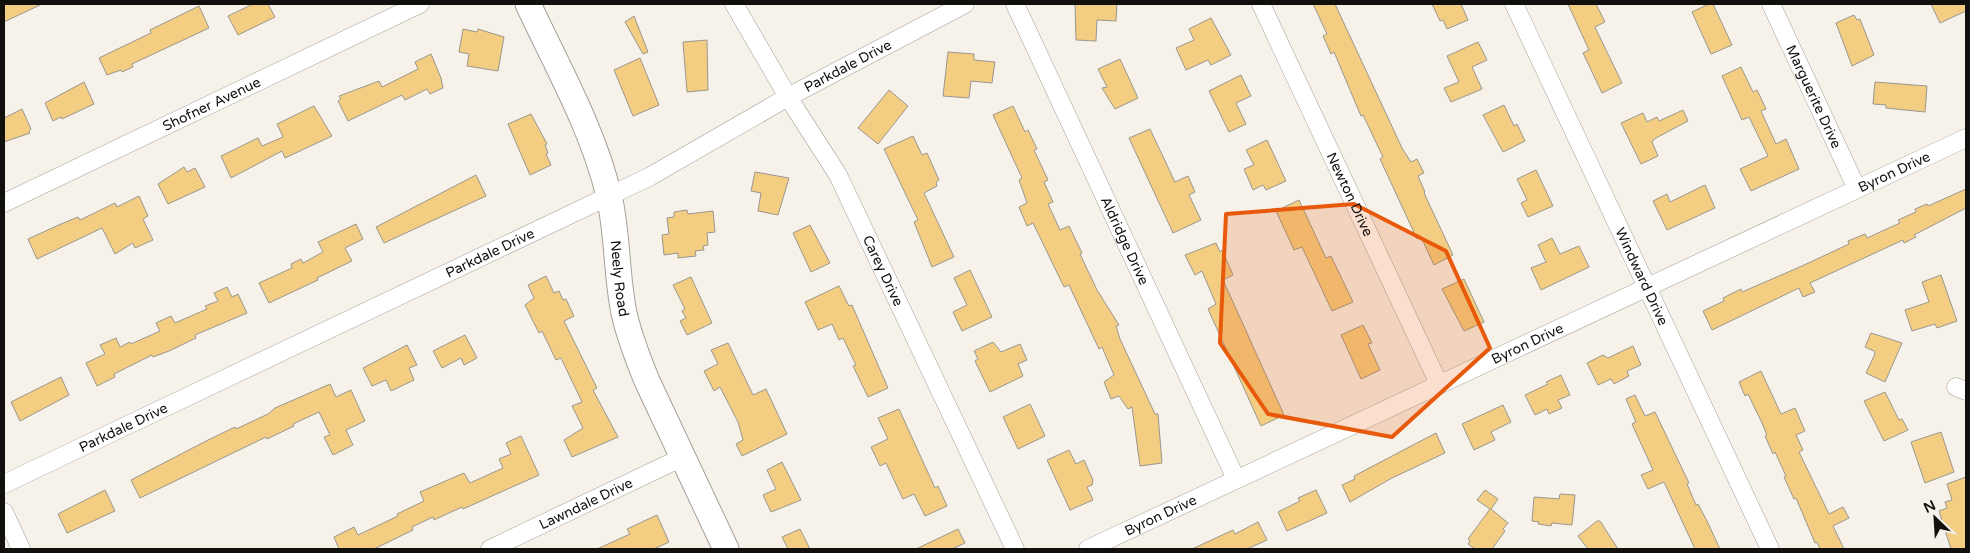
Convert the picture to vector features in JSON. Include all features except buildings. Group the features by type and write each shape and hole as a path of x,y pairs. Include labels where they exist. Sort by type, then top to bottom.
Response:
{"street":[{"name":"Shofner Avenue","path":"4,203 420,4"},
{"name":"Neely Road","path":"528,4 589,137 609,196 628,330 647,381 726,549"},
{"name":"Carey Drive","path":"734,4 788,97 838,175 1015,549"},
{"name":"Parkdale Drive","path":"4,484 609,196 674,163 788,97 965,4"},
{"name":"Aldridge Drive","path":"1015,4 1236,479"},
{"name":"Newton Drive","path":"1261,4 1439,384"},
{"name":"Windward Drive","path":"1514,4 1770,549"},
{"name":"Marguerite Drive","path":"1771,4 1857,189"},
{"name":"Byron Drive","path":"1088,549 1966,138"},
{"name":"Lawndale Drive","path":"490,549 683,457"},
{"path":"4,512 21,549"}],"highlighted area":[{"path":"1354,204 1446,251 1490,348 1392,437 1268,414 1220,343 1226,214"}]}
